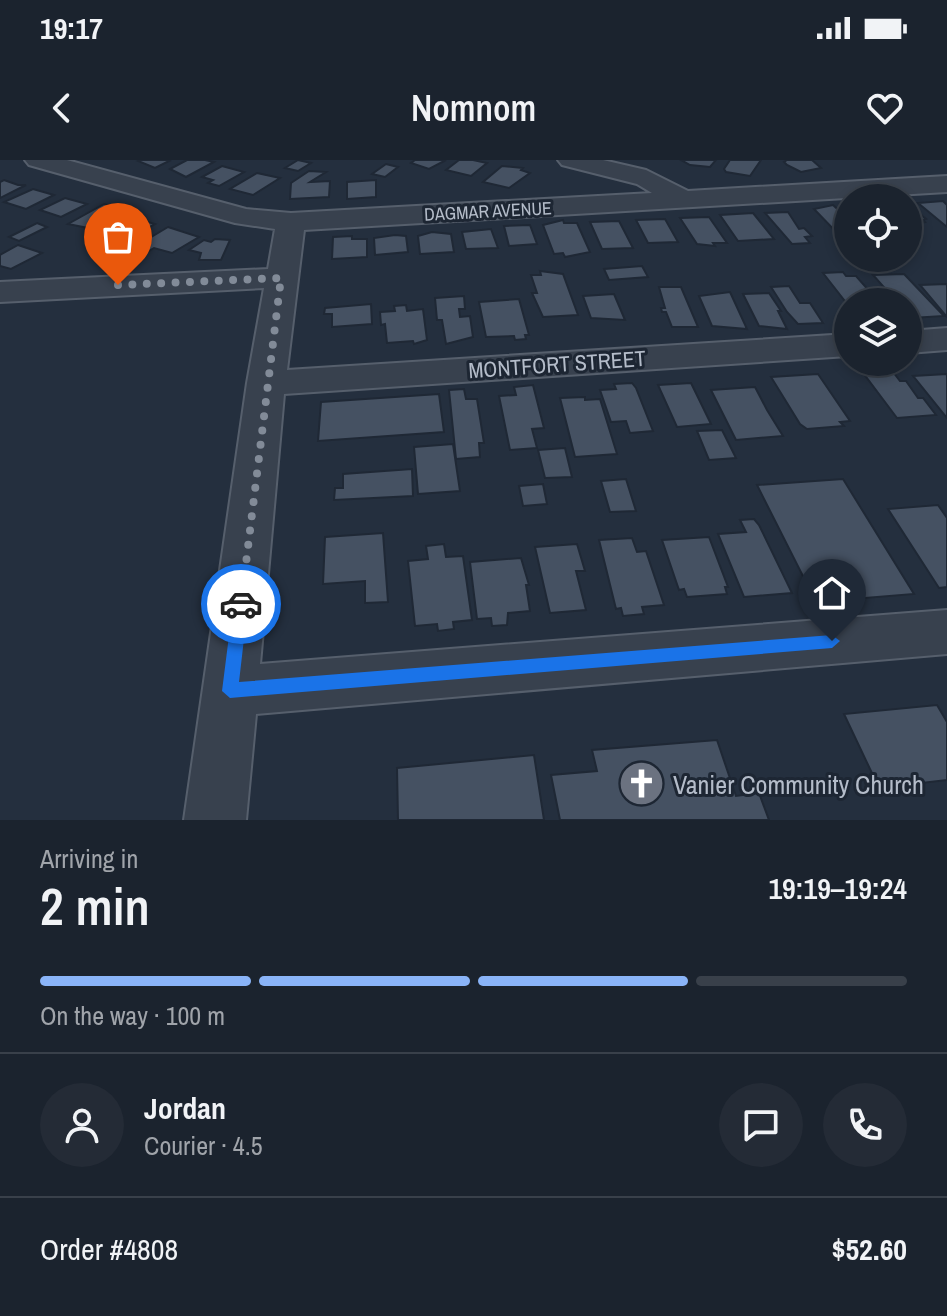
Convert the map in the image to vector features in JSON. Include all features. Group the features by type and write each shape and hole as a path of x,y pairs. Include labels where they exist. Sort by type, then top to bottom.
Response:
{"street":[{"name":"DAGMAR AVENUE","path":"38,160 245,217 291,222 947,184"},
{"path":"571,160 646,178 683,200"},
{"path":"215,820 266,383 291,222"},
{"path":"0,292 281,278"},
{"path":"922,341 947,339"},
{"name":"MONTFORT STREET","path":"266,383 834,346"},
{"path":"230,691 947,632"}],"building":[{"path":"140,160 171,160 155,168 138,161"},
{"path":"187,160 214,162 186,177 170,169"},
{"path":"298,160 311,163 298,171 285,168"},
{"path":"415,160 446,160 429,169 411,163"},
{"path":"459,160 487,163 471,176 446,170"},
{"path":"681,160 716,160 710,167 690,165"},
{"path":"730,160 761,160 750,176 726,172 724,169"},
{"path":"812,160 821,168 801,172 787,165 784,162"},
{"path":"386,164 398,167 385,177 372,174"},
{"path":"222,166 244,172 219,186 208,183 213,180 202,177"},
{"path":"502,166 523,168 521,170 530,173 509,188 483,182"},
{"path":"309,171 326,172 310,182 330,181 329,197 290,199 291,183"},
{"path":"257,173 280,178 253,195 230,189"},
{"path":"4,180 26,185 0,198 0,182"},
{"path":"376,180 376,197 347,199 347,182"},
{"path":"33,189 54,195 26,209 4,202"},
{"path":"65,198 87,204 61,217 40,210"},
{"path":"943,201 947,205 947,227 922,206 922,203"},
{"path":"104,204 125,210 93,229 68,224"},
{"path":"834,206 834,230 814,209"},
{"path":"788,212 799,229 804,228 812,236 805,237 810,243 792,244 765,213"},
{"path":"753,213 774,239 738,241 720,215"},
{"path":"131,217 155,224 130,238 106,231"},
{"path":"709,217 727,243 713,243 715,246 697,244 680,218"},
{"path":"665,219 678,242 648,243 636,220"},
{"path":"563,220 564,223 577,223 590,252 565,257 563,253 554,254 543,225"},
{"path":"619,221 633,248 602,249 590,222"},
{"path":"37,223 47,227 19,241 9,237"},
{"path":"530,225 537,244 509,246 504,226"},
{"path":"168,227 199,237 172,253 154,248 130,262 116,258"},
{"path":"491,229 498,248 466,249 462,232"},
{"path":"432,232 451,234 454,252 420,254 418,236"},
{"path":"352,236 352,239 367,239 367,257 332,259 333,237"},
{"path":"406,236 408,252 375,255 374,238"},
{"path":"215,239 230,240 221,260 199,260 201,253 189,250 204,240 211,242"},
{"path":"18,245 42,253 11,269 0,266 0,255"},
{"path":"642,266 648,277 609,280 604,269"},
{"path":"540,271 563,274 578,315 543,317 532,293 537,293 531,275 541,275"},
{"path":"843,272 846,276 856,276 867,288 835,288 823,273"},
{"path":"904,274 917,288 885,288 873,275"},
{"path":"947,284 947,317 920,285"},
{"path":"789,286 800,303 810,303 823,323 798,324 771,287"},
{"path":"659,287 681,287 698,327 672,327 666,312 662,312 661,308 665,308"},
{"path":"730,292 747,329 712,326 699,296"},
{"path":"769,293 781,311 778,311 787,329 759,326 743,294"},
{"path":"922,293 944,316 922,317"},
{"path":"614,294 625,320 591,318 583,296"},
{"path":"464,296 465,309 459,309 460,317 470,316 473,337 446,344 442,320 437,320 435,298"},
{"path":"519,299 529,335 525,335 526,339 486,337 479,302"},
{"path":"371,304 372,324 332,327 332,314 324,314 325,308"},
{"path":"406,305 407,311 423,309 427,340 414,344 413,341 387,343 380,312 395,311 394,306"},
{"path":"818,374 850,421 840,422 844,426 807,429 800,424 771,377"},
{"path":"947,374 947,418 913,376"},
{"path":"866,376 896,376 900,381 906,381 936,415 897,418"},
{"path":"632,383 653,431 630,433 626,421 611,422 600,390 616,389 614,384"},
{"path":"691,383 711,424 677,427 658,385"},
{"path":"533,385 544,428 532,429 537,448 510,450 499,396 516,395 514,387"},
{"path":"755,387 783,436 736,440 711,390"},
{"path":"464,389 466,399 477,399 484,443 479,443 480,457 456,459 449,390"},
{"path":"439,394 444,432 318,441 321,402"},
{"path":"585,397 585,400 600,399 617,454 575,457 560,398"},
{"path":"722,430 736,458 709,460 697,431"},
{"path":"453,444 460,491 418,494 414,447"},
{"path":"565,448 572,477 545,478 538,450"},
{"path":"412,469 413,496 334,500 335,488 343,488 343,474"},
{"path":"626,479 636,511 610,512 601,481"},
{"path":"843,479 914,594 816,602 757,485"},
{"path":"543,484 547,504 523,506 519,486"},
{"path":"938,505 947,518 947,587 939,588 888,509"},
{"path":"754,519 792,593 744,597 718,534 746,532 740,520"},
{"path":"383,533 388,602 365,603 365,581 323,584 325,537"},
{"path":"709,537 728,587 725,587 727,594 687,597 684,589 679,590 662,540"},
{"path":"632,538 637,552 646,551 664,605 642,607 644,614 623,616 621,608 616,609 599,540"},
{"path":"444,544 446,557 463,556 472,620 453,622 454,629 438,631 437,624 415,626 408,561 428,559 426,546"},
{"path":"577,544 585,571 576,571 586,610 550,613 535,547"},
{"path":"521,558 529,585 526,585 530,611 508,613 507,625 492,626 491,618 477,619 470,562"},
{"path":"937,705 947,722 947,780 879,788 844,714"},
{"name":"Vanier Community Church","path":"717,740 736,796 759,793 769,820 560,820 551,775 597,771 592,750"},
{"path":"534,755 544,820 398,820 397,768"}],"way so far":[{"path":"118,285 281,278 241,604"}],"place":[{"name":"Vanier Community Church","path":"642,784"}],"route":[{"path":"241,604 230,691 832,641"}]}
